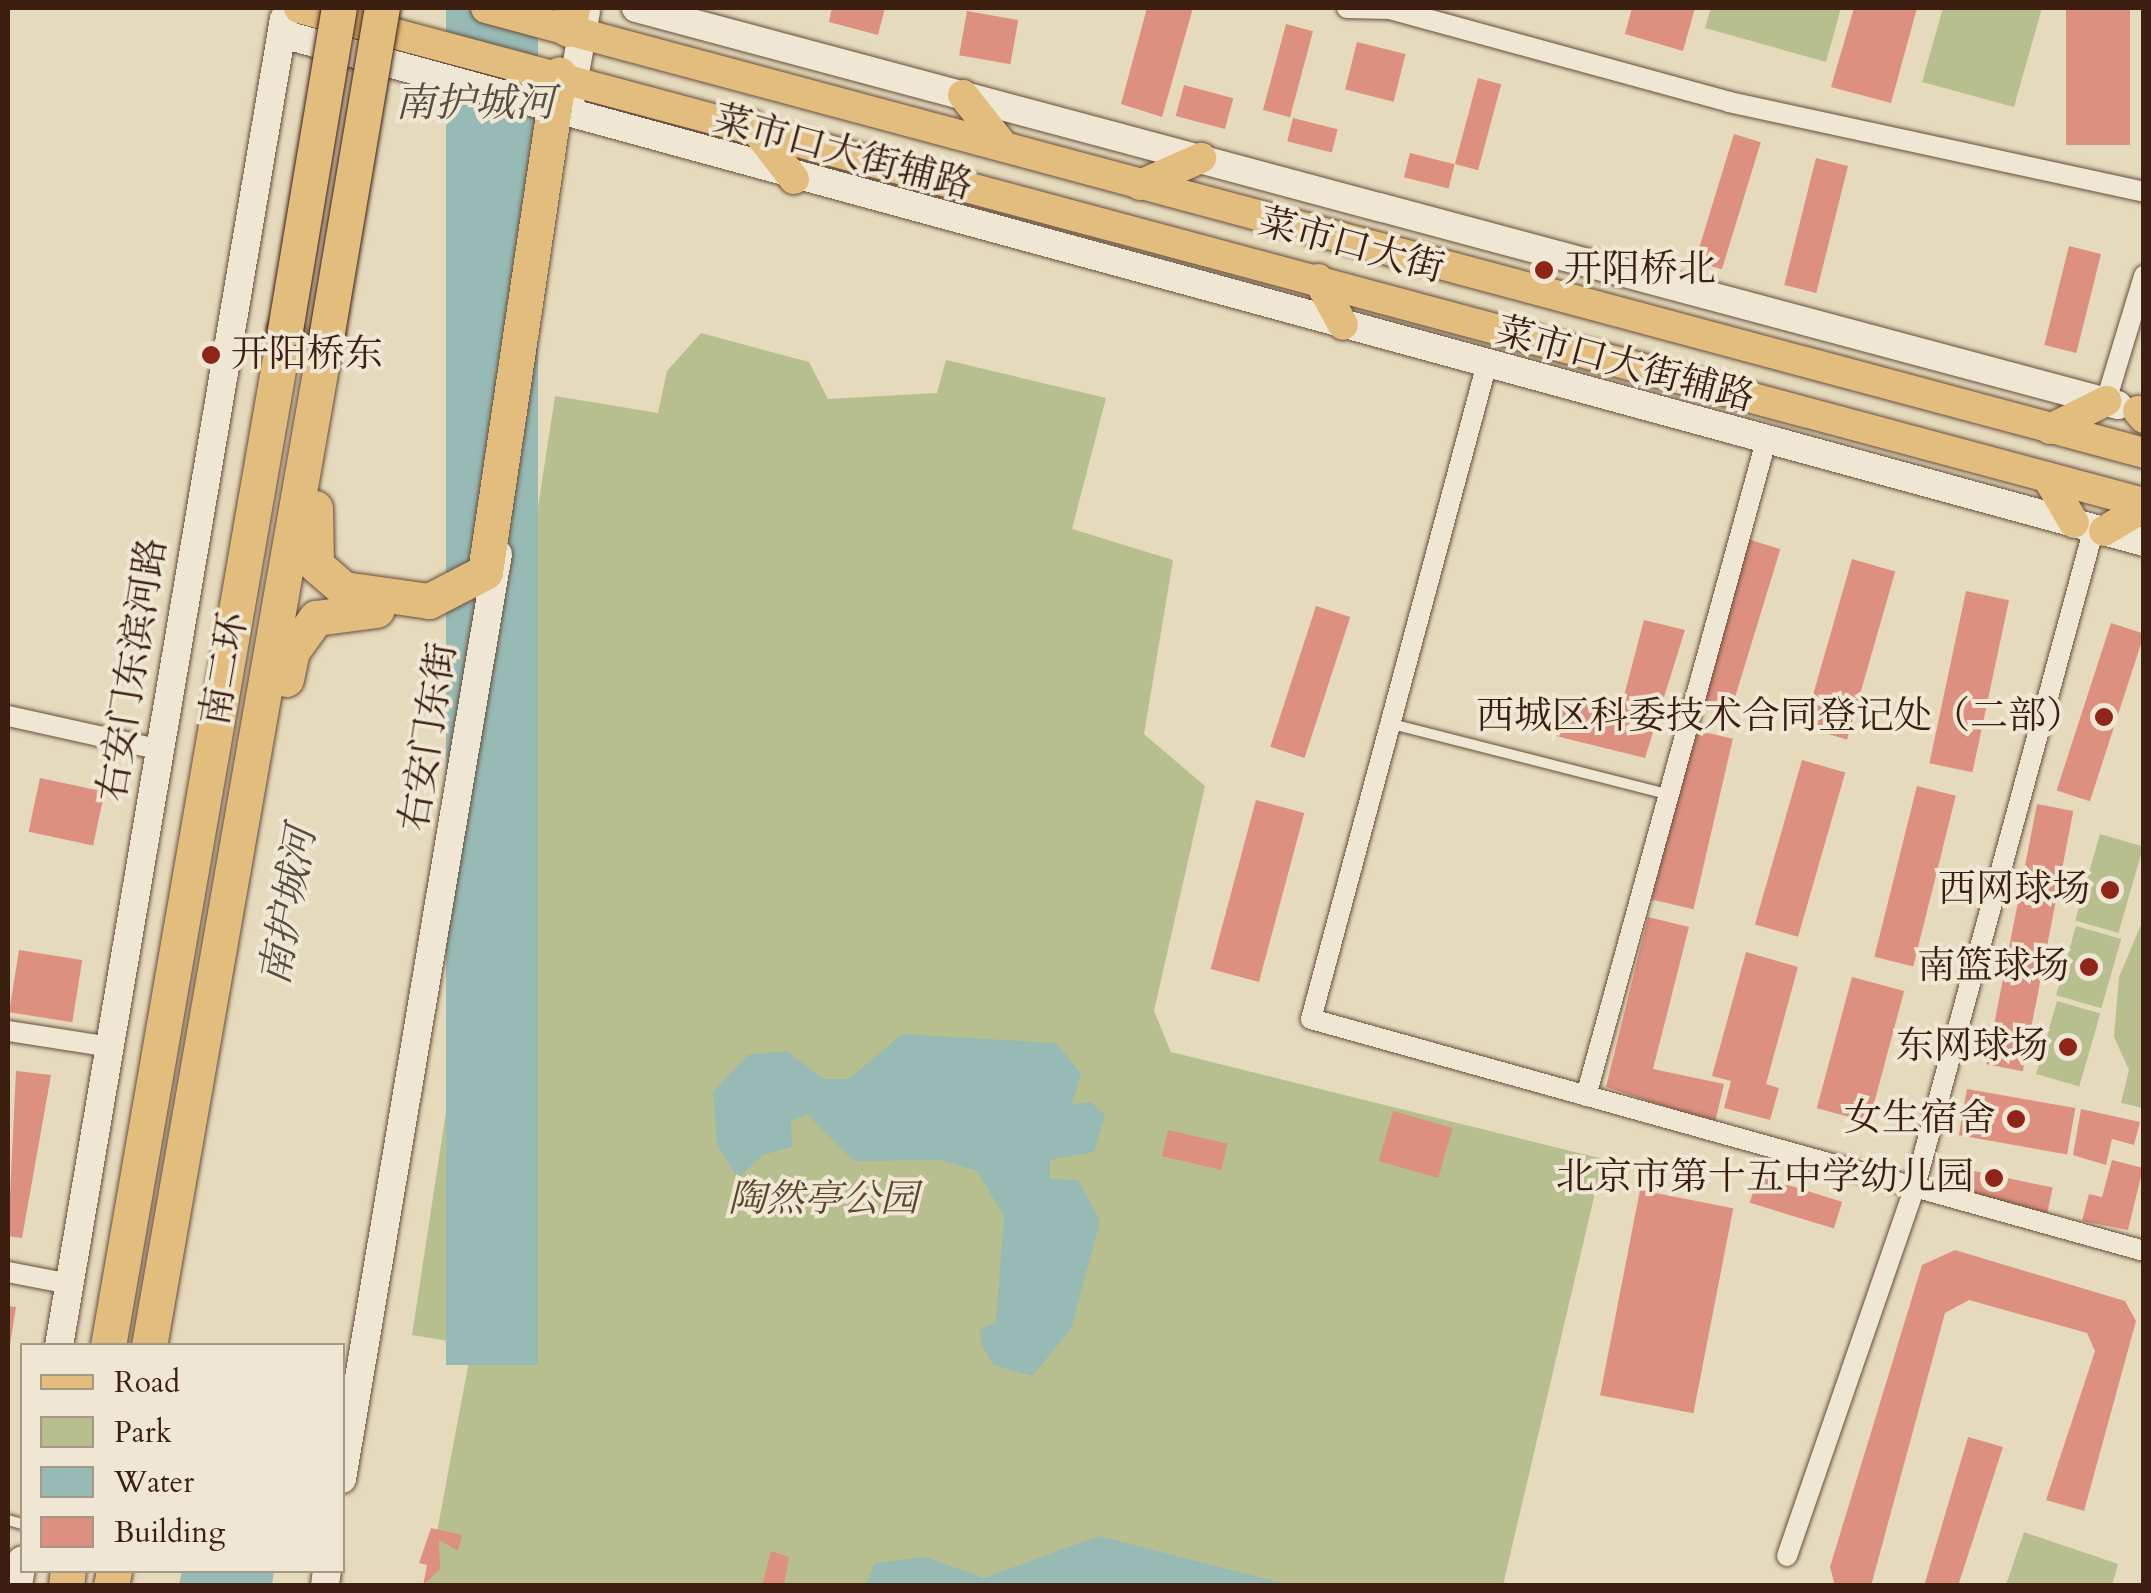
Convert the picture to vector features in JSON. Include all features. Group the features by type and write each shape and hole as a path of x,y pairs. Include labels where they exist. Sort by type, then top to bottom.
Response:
{"highway":[{"name":"南二环","path":"109,1343 339,8"},
{"name":"南二环","path":"150,1343 326,338 388,19"},
{"path":"454,605 485,572 557,74"},
{"path":"240,832 267,777 292,651 326,596 310,542 326,433 316,395"},
{"path":"326,596 454,605 491,598"}],"main road":[{"name":"菜市口大街","path":"299,8 388,19 557,74 2144,505"},
{"name":"菜市口大街","path":"486,8 571,20 1140,185 2144,452"},
{"path":"963,95 1004,147"},
{"path":"753,126 794,179"},
{"path":"1140,185 1200,158"},
{"path":"1318,279 1343,325"},
{"path":"2050,430 2106,401"},
{"path":"2047,477 2091,527 2144,505"}],"street":[{"path":"636,8 2106,401 2142,414"},
{"path":"1348,8 1390,9 1729,102 2144,192"},
{"path":"557,74 571,20"},
{"name":"菜市口大街辅路","path":"284,21 390,65 794,179 2144,542"},
{"name":"右安门东滨河路","path":"60,1343 157,749 284,21"},
{"name":"右安门东街","path":"345,1461 491,598 550,110"},
{"path":"2106,401 2144,276"},
{"path":"1486,367 1312,1019 1914,1190 2144,1250"},
{"path":"1586,1096 1666,794 1766,442"},
{"path":"1788,1556 1914,1190 2091,527"},
{"path":"8,716 157,749"},
{"path":"8,1030 110,1046"},
{"path":"8,1272 70,1284"}],"lane":[{"path":"1392,724 1666,794"}],"green space":[{"path":"1711,8 1841,8 1826,62 1705,28"},
{"path":"1943,8 2042,8 2014,107 1922,82"},
{"name":"陶然亭公园","path":"701,333 809,362 828,399 937,393 946,360 1106,398 1072,529 1173,560 1144,734 1205,786 1154,1011 1171,1052 1603,1159 1503,1585 427,1585 472,1345 412,1335 555,396 658,413 667,371"},
{"name":"西网球场","path":"2100,834 2143,846 2118,933 2075,921"},
{"path":"2143,920 2143,1108 2121,1103 2129,1070 2114,1037 2119,977"},
{"name":"南篮球场","path":"2076,926 2121,939 2101,1008 2056,995"},
{"name":"东网球场","path":"2057,1001 2100,1013 2079,1086 2036,1074"},
{"path":"2024,1532 2118,1564 2112,1585 2006,1585"}],"water":[{"name":"南护城河","path":"446,8 538,8 538,1365 446,1365"},
{"path":"902,1034 1056,1043 1081,1073 1072,1104 1091,1102 1105,1115 1094,1152 1050,1160 1050,1179 1078,1180 1100,1221 1071,1329 1032,1376 993,1365 981,1343 980,1330 996,1322 1004,1216 977,1171 941,1160 854,1161 807,1114 791,1121 792,1147 763,1155 738,1178 717,1145 713,1092 748,1055 787,1051 823,1079 849,1079"},
{"path":"1099,1536 1290,1585 866,1585 875,1563 926,1557 984,1578"},
{"path":"181,1573 274,1573 272,1585 179,1585"}],"building":[{"path":"832,8 885,8 878,35 829,22"},
{"path":"1147,8 1193,8 1162,117 1121,104"},
{"path":"1632,8 1695,8 1683,51 1625,34"},
{"path":"1854,8 1917,8 1891,103 1831,87"},
{"path":"2066,8 2130,8 2130,145 2066,145"},
{"path":"967,11 1018,20 1010,64 959,55"},
{"path":"1286,24 1313,31 1290,117 1263,110"},
{"path":"1357,42 1406,54 1394,102 1345,90"},
{"path":"1478,78 1501,84 1478,170 1455,164"},
{"path":"1184,85 1233,98 1225,129 1176,116"},
{"path":"1293,118 1338,129 1332,152 1287,141"},
{"path":"1734,134 1761,142 1722,269 1695,261"},
{"path":"1410,153 1455,164 1449,188 1404,177"},
{"path":"1816,158 1848,166 1816,293 1784,285"},
{"path":"2069,246 2101,254 2076,353 2044,345"},
{"path":"1744,538 1780,549 1731,712 1694,701"},
{"path":"1852,559 1895,571 1847,740 1804,727"},
{"path":"1966,591 2009,600 1972,772 1929,763"},
{"path":"1316,606 1350,617 1305,758 1270,747"},
{"path":"1644,620 1685,630 1645,758 1552,735 1562,697 1620,711"},
{"name":"西城区科委技术合同登记处（二部）","path":"2111,623 2144,635 2090,801 2057,790"},
{"path":"1691,729 1733,739 1694,909 1652,900"},
{"path":"1802,760 1845,772 1798,937 1755,924"},
{"path":"40,778 105,792 93,846 29,832"},
{"path":"1917,786 1956,796 1913,966 1874,957"},
{"path":"1256,800 1304,813 1259,982 1211,969"},
{"path":"2037,804 2073,811 2023,1071 1986,1064"},
{"path":"1648,917 1689,927 1653,1069 1724,1084 1715,1123 1606,1087"},
{"path":"19,950 82,960 72,1022 9,1012"},
{"path":"1746,952 1798,967 1766,1084 1779,1088 1770,1120 1724,1108 1731,1081 1712,1076"},
{"path":"1852,977 1904,991 1869,1122 1817,1108"},
{"path":"16,1071 51,1075 22,1238 8,1236"},
{"name":"女生宿舍","path":"1967,1089 2075,1108 2067,1154 1959,1135"},
{"path":"2081,1109 2140,1122 2134,1145 2112,1139 2106,1165 2073,1155"},
{"path":"1393,1111 1453,1128 1438,1178 1379,1161"},
{"path":"1168,1130 1227,1144 1221,1170 1162,1156"},
{"path":"2112,1160 2143,1168 2128,1230 2082,1221 2089,1194 2102,1197"},
{"path":"1951,1166 2053,1188 2047,1215 1945,1193"},
{"path":"1758,1176 1842,1202 1834,1229 1750,1203"},
{"path":"1640,1190 1733,1208 1693,1413 1600,1395"},
{"path":"1955,1250 2125,1301 2136,1321 2084,1511 2046,1500 2095,1351 2087,1333 1969,1300 1945,1313 1871,1586 1835,1586 1830,1567 1922,1265"},
{"path":"8,1306 16,1307 10,1345 8,1345"},
{"path":"1968,1437 2003,1447 1958,1586 1924,1586"},
{"path":"431,1528 462,1535 458,1551 439,1540 440,1569 423,1586 427,1565 419,1563"},
{"path":"771,1551 789,1557 784,1586 762,1586"}],"place":[{"name":"开阳桥北","path":"1544,270"},
{"name":"开阳桥东","path":"211,355"},
{"name":"西城区科委技术合同登记处（二部）","path":"2104,717"},
{"name":"西网球场","path":"2110,890"},
{"name":"南篮球场","path":"2089,967"},
{"name":"东网球场","path":"2068,1047"},
{"name":"女生宿舍","path":"2016,1119"},
{"name":"北京市第十五中学幼儿园","path":"1994,1178"}]}
